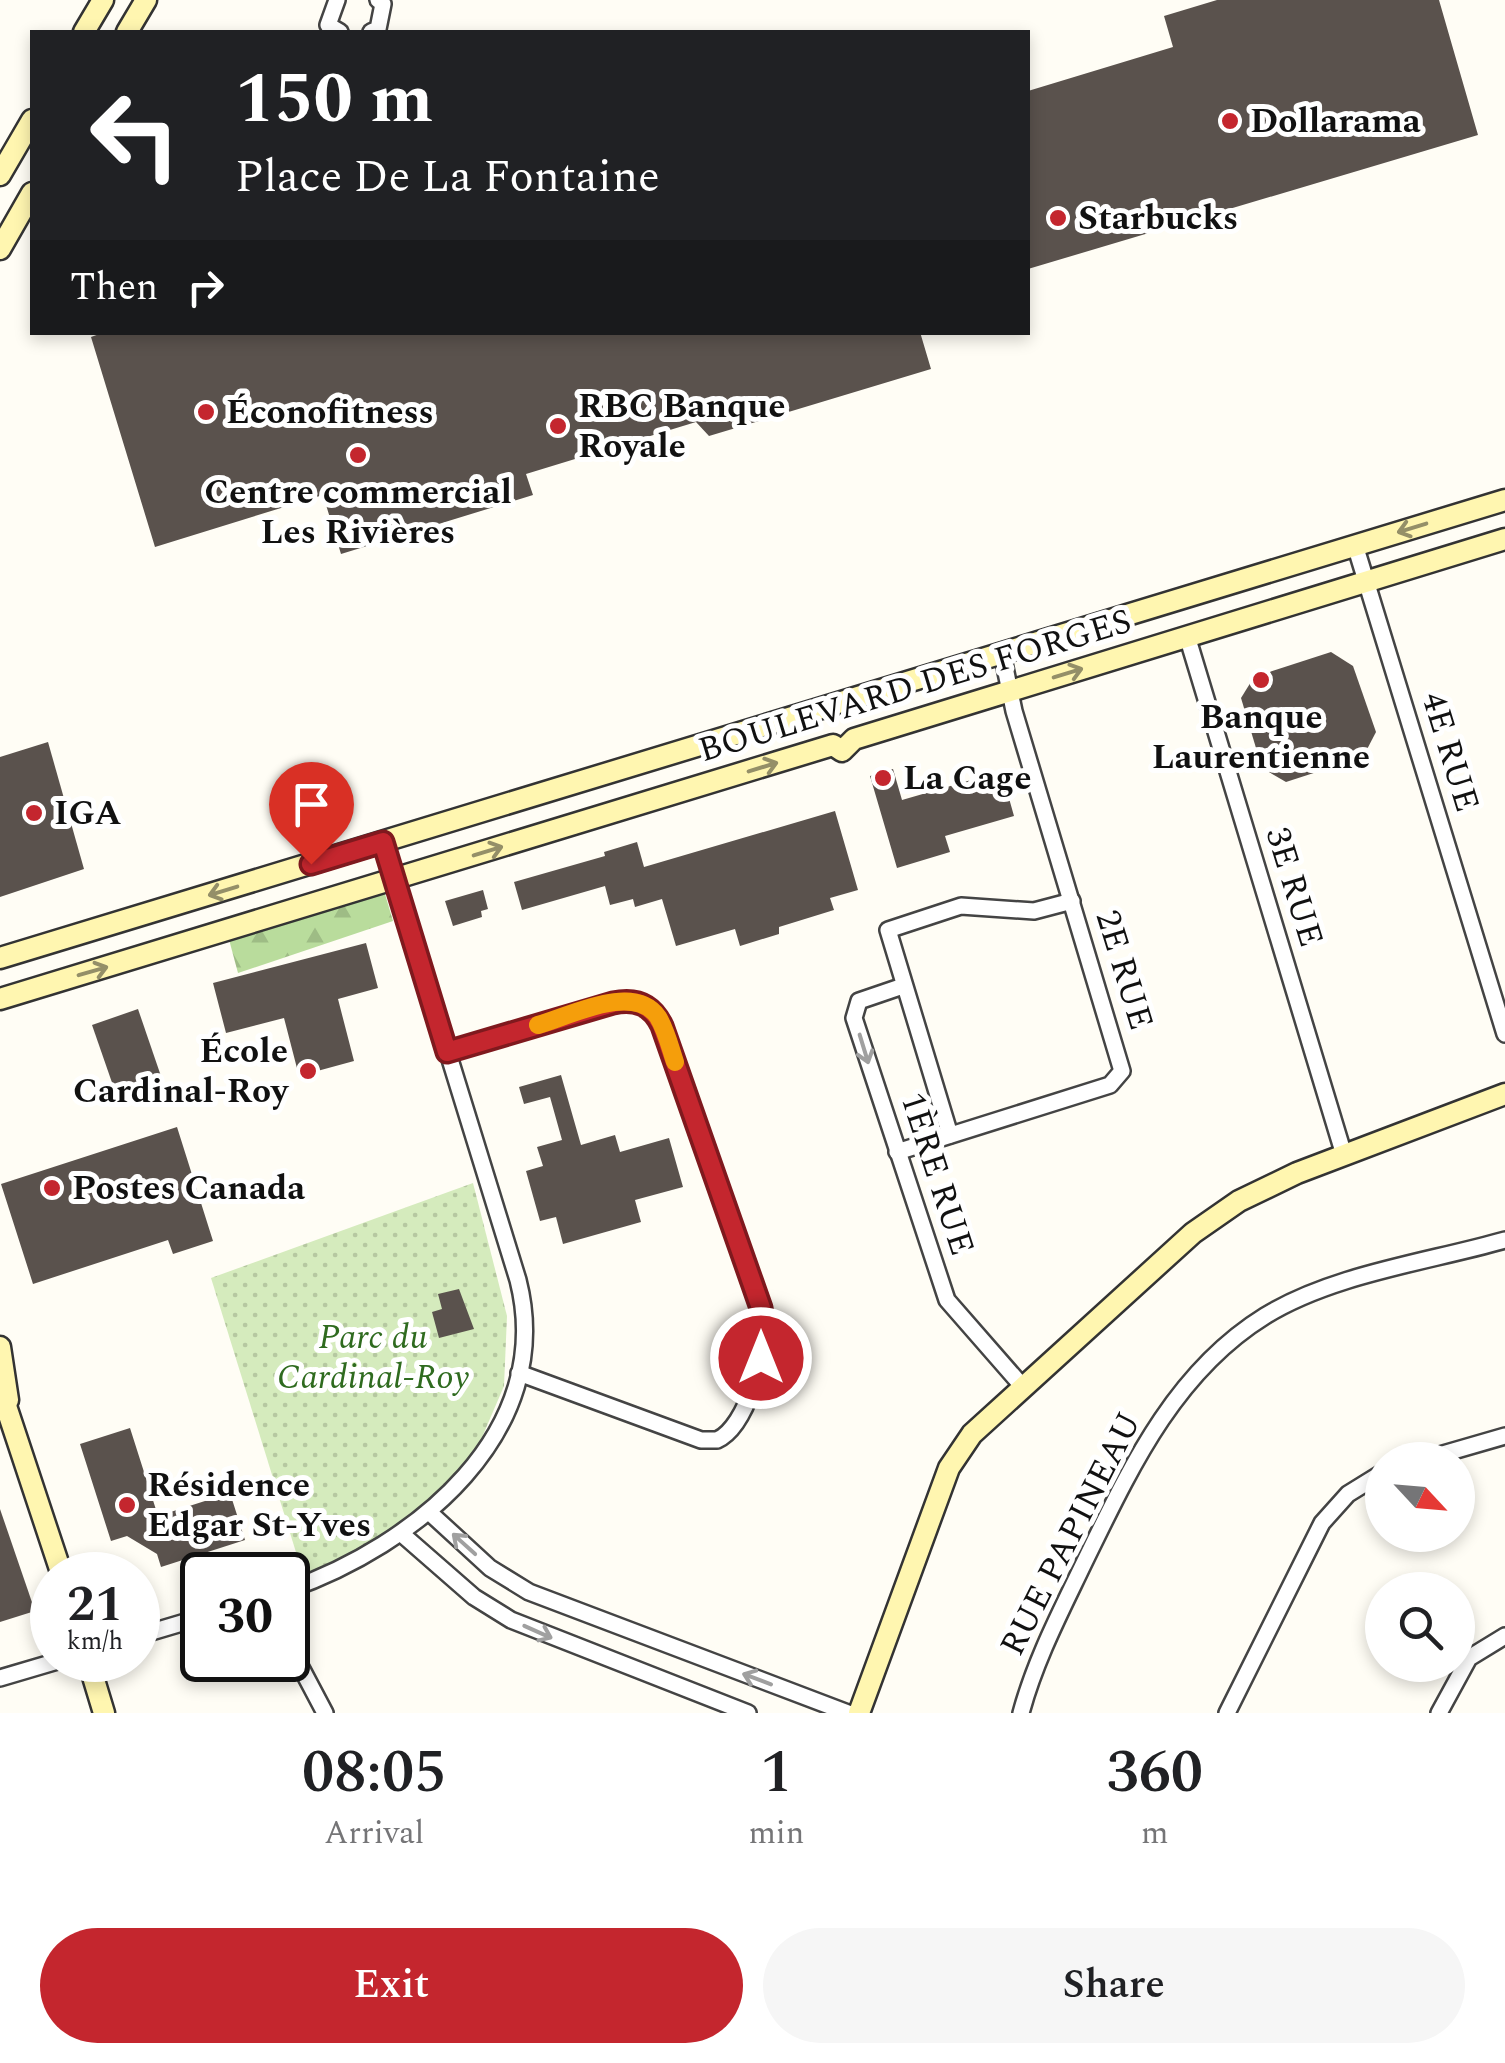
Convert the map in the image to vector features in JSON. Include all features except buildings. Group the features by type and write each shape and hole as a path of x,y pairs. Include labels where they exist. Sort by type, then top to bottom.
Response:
{"main road":[{"path":"85,30 104,0"},
{"path":"128,30 146,0"},
{"path":"0,175 30,123"},
{"path":"0,249 30,197"},
{"name":"BOULEVARD DES FORGES","path":"0,958 1505,500"},
{"name":"BOULEVARD DES FORGES","path":"0,999 834,745 842,751 854,739 1505,539"},
{"path":"859,1713 954,1457 1023,1388 1216,1216 1255,1192 1505,1094"},
{"path":"0,1347 4,1395 55,1552"},
{"path":"95,1682 104,1713"}],"street":[{"path":"337,0 328,24 337,30"},
{"path":"376,30 382,4 378,0"},
{"name":"4E RUE","path":"1354,546 1505,1034"},
{"name":"3E RUE","path":"1187,636 1344,1155"},
{"name":"2E RUE","path":"897,1152 1110,1086 1120,1078 1122,1067 1002,653"},
{"path":"310,1581 356,1562 403,1535 429,1512 495,1433 519,1373 520,1291 383,842"},
{"name":"1ÈRE RUE","path":"950,1135 887,935 891,926 964,905 1038,911 1072,901"},
{"name":"1ÈRE RUE","path":"903,986 864,999 853,1013 948,1300 1023,1388"},
{"path":"447,1052 613,1003 630,1001 653,1011 662,1026 764,1319 764,1350 738,1421 717,1440 701,1440 519,1373"},
{"name":"RUE PAPINEAU","path":"1021,1713 1051,1630 1118,1493 1159,1421 1198,1370 1228,1342 1294,1301 1349,1281 1505,1240"},
{"path":"1475,1445 1505,1436"},
{"path":"1227,1713 1322,1523 1348,1494 1365,1484"},
{"path":"429,1512 515,1584 848,1713"},
{"path":"403,1535 500,1614 748,1713"},
{"path":"1439,1713 1469,1658 1505,1636"},
{"path":"656,1678 668,1646"},
{"path":"0,1678 30,1669"},
{"path":"309,1682 326,1713"}],"green space":[{"path":"382,884 393,921 238,973 227,932"},
{"name":"Parc du Cardinal-Roy","path":"473,1183 507,1316 504,1386 480,1442 420,1523 310,1575 310,1552 296,1552 211,1278"}],"slow traffic":[{"path":"538,1025 613,1003 638,1002 658,1018 675,1062"}],"place":[{"name":"Dollarama","path":"1230,121"},
{"name":"Starbucks","path":"1058,218"},
{"name":"Éconofitness","path":"206,412"},
{"name":"RBC Banque Royale","path":"558,426"},
{"name":"Centre commercial Les Rivières","path":"358,455"},
{"name":"Banque Laurentienne","path":"1261,680"},
{"name":"La Cage","path":"883,778"},
{"name":"IGA","path":"34,813"},
{"name":"École Cardinal-Roy","path":"308,1071"},
{"name":"Postes Canada","path":"52,1188"},
{"name":"Résidence Edgar St-Yves","path":"127,1505"}],"route":[{"path":"311,864 383,842 447,1052 613,1003 638,1002 653,1011 662,1026 761,1308 765,1341 761,1358"}]}
